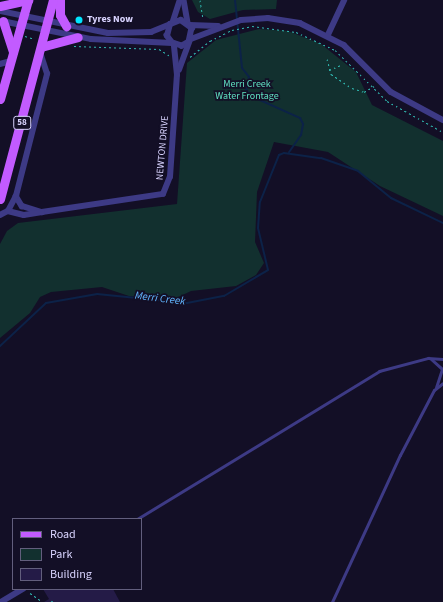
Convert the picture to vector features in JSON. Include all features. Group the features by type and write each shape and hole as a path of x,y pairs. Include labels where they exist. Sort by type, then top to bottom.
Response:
{"main road":[{"path":"0,6 28,0 0,99"},
{"name":"58","path":"0,199 39,46 47,26 53,0"},
{"path":"60,0 60,15 66,26"},
{"path":"2,21 12,57"},
{"path":"39,46 78,37"}],"street":[{"path":"171,23 180,0"},
{"path":"184,0 189,23 190,40"},
{"path":"328,35 344,0"},
{"path":"0,11 23,16 78,37 173,44 190,40 232,22 249,19 291,21 328,35 354,53 379,81 419,110 443,120"},
{"path":"2,21 21,26 66,26 117,34 151,32 171,23 220,26"},
{"name":"NEWTON DRIVE","path":"8,211 24,215 157,198 166,190 177,76 173,44 167,32 171,23"},
{"name":"NEWTON DRIVE","path":"177,76 190,40"},
{"path":"0,215 8,211 16,196 47,74 39,46"},
{"path":"0,64 12,57"},
{"name":"NEWTON DRIVE","path":"16,196 22,206 42,212"},
{"path":"1,602 21,590"}],"lane":[{"path":"332,602 434,390 442,369 428,358"},
{"path":"139,518 379,371 428,358 443,359"},
{"path":"434,390 443,383"}],"path":[{"path":"200,0 203,18"},
{"path":"186,56 194,56 210,41 232,30 249,26 285,29 319,41 352,64 373,88 396,108 443,132"},
{"path":"25,36 39,46"},
{"path":"69,46 159,49 173,56"},
{"path":"327,59 329,70 335,77 360,92 373,88 379,81"},
{"path":"329,70 341,65"},
{"path":"30,593 43,602"}],"green space":[{"path":"192,0 277,0 276,9 243,10 210,19 198,12"},
{"name":"Merri Creek Water Frontage","path":"259,29 288,31 321,44 356,72 372,105 443,141 443,216 380,186 328,152 274,142 257,192 255,242 264,263 256,275 236,286 191,291 174,299 129,296 102,287 51,292 40,297 30,313 0,338 0,244 7,231 18,223 177,204 187,63 216,40"}],"building":[{"path":"44,590 114,590 120,602 44,602 49,599"}],"waterway":[{"path":"235,0 242,68 249,77 246,89 251,96 300,118 303,124 301,135 289,152"},
{"name":"Merri Creek","path":"0,346 46,303 97,294 187,303 224,296 268,270 258,228 260,202 279,155 284,153 321,158 358,171 391,198 443,223"}],"place":[{"name":"Tyres Now","path":"79,20"}]}
